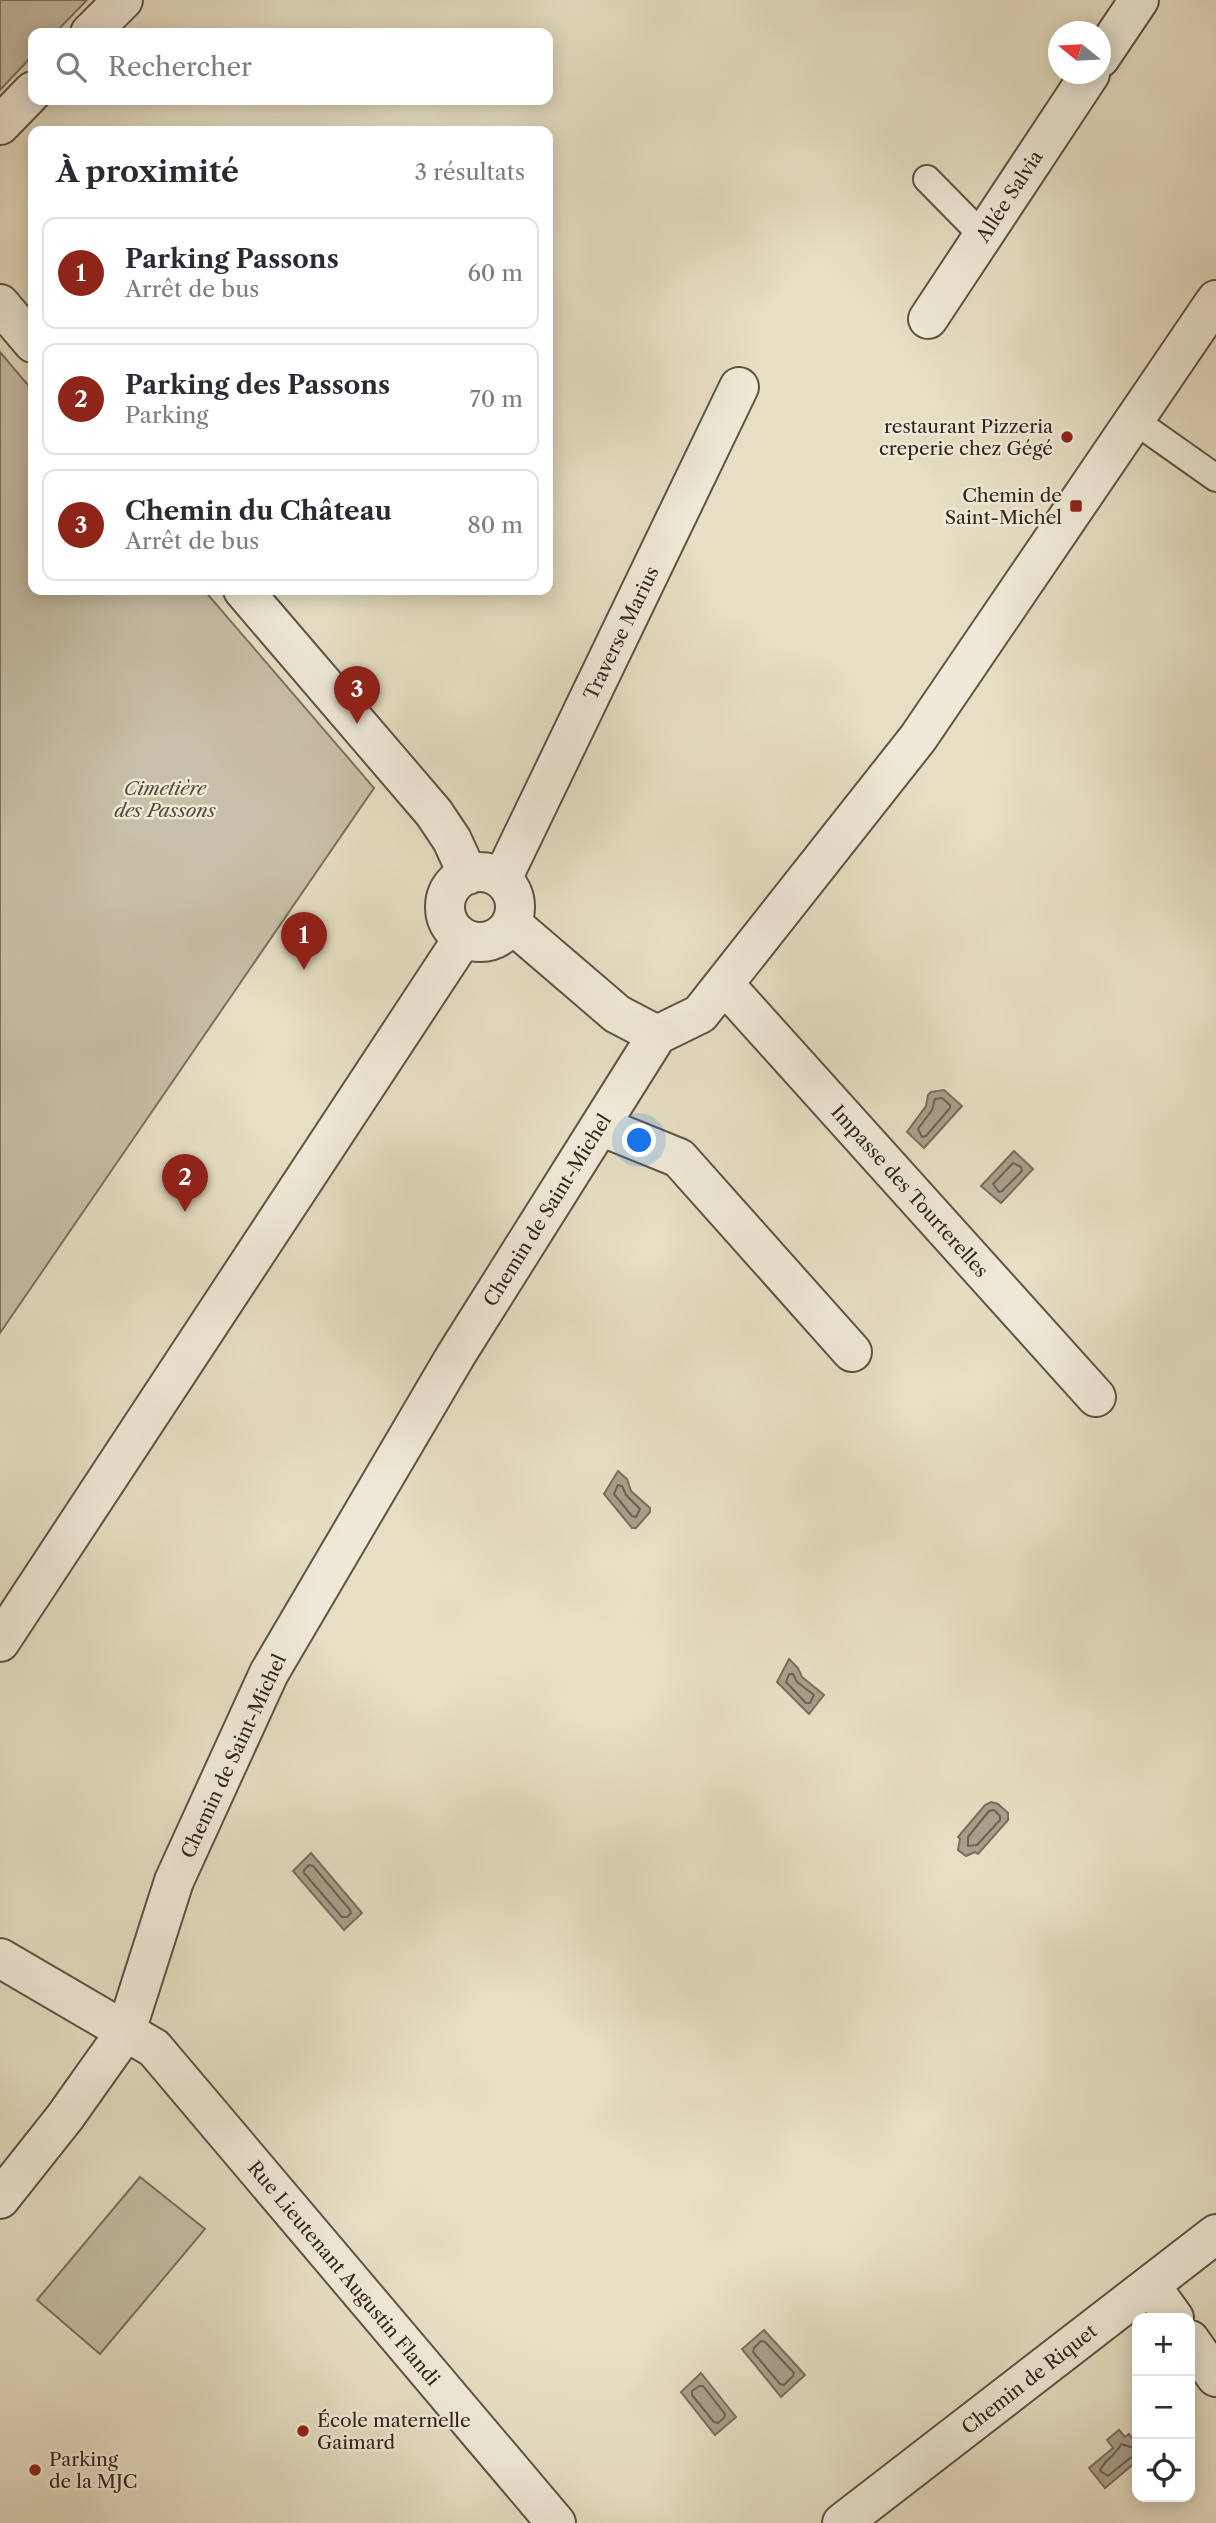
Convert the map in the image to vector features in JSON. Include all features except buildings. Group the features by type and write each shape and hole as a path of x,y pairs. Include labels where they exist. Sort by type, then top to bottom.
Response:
{"street":[{"path":"95,28 123,0"},
{"path":"1111,43 1139,0"},
{"name":"Allée Salvia","path":"928,319 1083,84"},
{"path":"0,125 28,96"},
{"path":"512,924 617,1014 657,1035 700,1014 918,737 1216,300"},
{"path":"0,304 28,337"},
{"name":"Traverse Marius","path":"485,877 739,387"},
{"path":"247,595 434,813 452,840 485,877 512,892 516,903 512,924 505,933 496,939 473,942 463,938 447,921 446,897 461,877 485,877"},
{"path":"0,1642 463,938"},
{"name":"Impasse des Tourterelles","path":"724,984 1096,1397"},
{"name":"Chemin de Saint-Michel","path":"0,2199 65,2118 126,2031 174,1881 269,1673 456,1355 657,1035"},
{"path":"600,1126 679,1158 852,1352"},
{"name":"Rue Lieutenant Augustin Flandi","path":"0,1958 154,2048 556,2523"},
{"name":"Chemin de Riquet","path":"842,2523 1216,2234"},
{"path":"1151,2286 1170,2313"},
{"path":"1195,2347 1216,2377"}],"lane":[{"path":"927,180 983,236"},
{"path":"1134,420 1216,478"}],"green space":[{"path":"0,0 87,0 60,28 28,28 28,60 0,90"},
{"name":"Cimetière des Passons","path":"0,352 28,385 28,595 208,595 374,788 0,1333"},
{"path":"140,2177 205,2229 100,2354 37,2300"}],"water":[{"path":"944,1090 962,1106 924,1148 907,1132 926,1106 928,1095"},
{"path":"1014,1151 1033,1169 1001,1203 981,1186"},
{"path":"618,1471 627,1479 631,1491 650,1508 650,1512 636,1528 632,1528 604,1494"},
{"path":"789,1659 802,1677 824,1695 809,1714 777,1682"},
{"path":"991,1802 998,1804 1008,1813 1008,1820 978,1854 975,1852 966,1856 958,1850 958,1837 985,1805"},
{"path":"311,1853 362,1913 344,1930 293,1871"},
{"path":"764,2330 805,2375 781,2397 742,2349"},
{"path":"701,2373 736,2417 715,2435 681,2392"},
{"path":"1119,2430 1125,2437 1129,2434 1132,2438 1132,2465 1105,2488 1089,2468 1113,2448 1107,2440"}],"place":[{"name":"restaurant Pizzeria creperie chez Gégé","path":"1067,437"},
{"name":"Chemin de Saint-Michel","path":"1076,506"},
{"name":"Chemin du Château","path":"357,724"},
{"name":"Parking Passons","path":"304,970"},
{"name":"Parking des Passons","path":"185,1212"},
{"name":"École maternelle Gaimard","path":"303,2431"},
{"name":"Parking de la MJC","path":"35,2470"}]}
